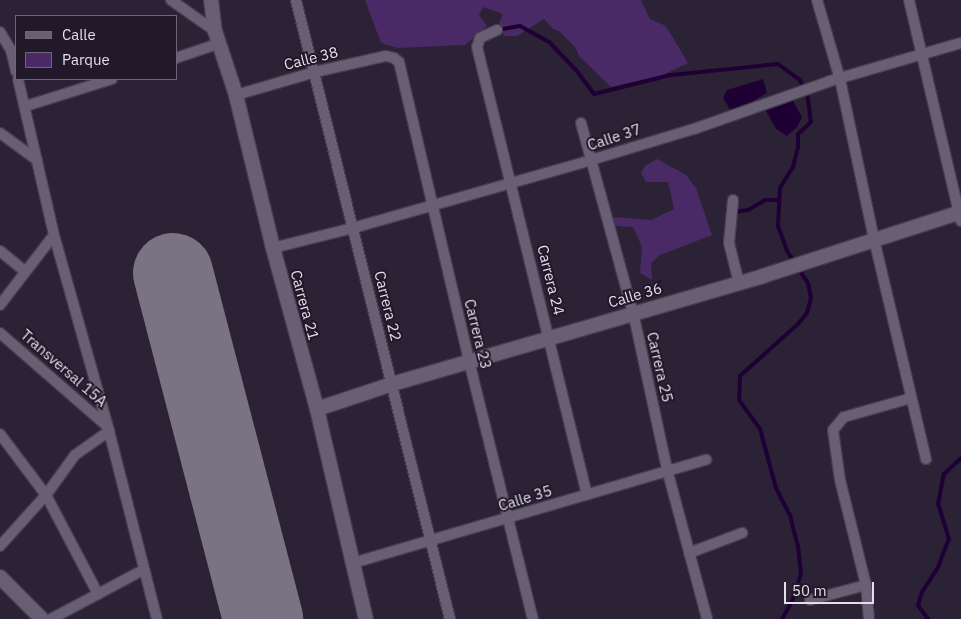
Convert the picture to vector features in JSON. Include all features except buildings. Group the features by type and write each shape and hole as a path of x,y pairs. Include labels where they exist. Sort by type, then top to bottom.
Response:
{"street":[{"path":"171,0 218,37 178,57"},
{"name":"Carrera 21","path":"211,0 218,37 236,95 273,248 317,409 366,619"},
{"name":"Carrera 22","path":"296,0 450,619"},
{"path":"817,0 926,459"},
{"path":"909,0 960,215"},
{"name":"Carrera 24","path":"497,30 480,38 477,47 550,337 587,495"},
{"path":"0,32 11,50 15,67"},
{"name":"Calle 37","path":"273,248 354,228 431,204 591,160 694,129 835,80 961,43"},
{"name":"Calle 38","path":"236,95 315,72 389,56 394,58"},
{"name":"Carrera 23","path":"394,58 399,62 431,204 532,619"},
{"path":"18,80 26,106 54,235 108,428 157,619"},
{"path":"26,106 109,80"},
{"name":"Carrera 25","path":"581,123 632,313 668,472 707,619"},
{"path":"0,133 37,160"},
{"path":"733,200 729,243 739,282"},
{"name":"Calle 36","path":"317,409 392,384 762,276 818,256 960,215"},
{"path":"0,305 25,270 54,235"},
{"path":"0,251 25,270"},
{"name":"Transversal 15A","path":"0,333 108,428"},
{"path":"869,619 866,585 840,480 833,430 844,416 911,398"},
{"path":"0,546 46,495 75,455 108,428"},
{"path":"0,434 46,495 98,594"},
{"name":"Calle 35","path":"353,563 431,542 706,460"},
{"path":"689,553 742,533"},
{"path":"51,619 143,570"},
{"path":"0,577 42,619"},
{"path":"810,600 866,585"}],"green space":[{"path":"365,0 641,0 650,19 666,26 688,63 663,75 611,87 580,57 575,47 544,19 517,36 504,36 499,23 503,14 483,7 479,15 487,26 465,45 398,48 381,43"},
{"path":"657,159 686,175 696,188 712,235 660,255 651,263 652,280 640,273 642,247 633,227 615,226 613,217 651,220 674,209 668,182 646,182 641,173 645,166"}],"shaded area":[{"path":"763,79 767,93 732,113 723,98 727,90"},
{"path":"793,101 802,117 797,127 787,136 776,129 764,107"}],"waterway":[{"path":"497,30 520,26 549,42 576,70 594,94 671,75 778,64 800,80 808,99 811,122 798,134 798,147 793,167 780,188 778,226 787,251 808,283 811,298 807,313 798,324 740,376 739,400 760,429 776,488 790,515 798,546 801,574 792,601 782,619"},
{"path":"733,212 748,210 765,200 779,200"},
{"path":"928,619 918,605 922,592 938,567 949,539 938,504 944,474 961,458"}],"runway":[{"path":"173,273 263,619"}]}
